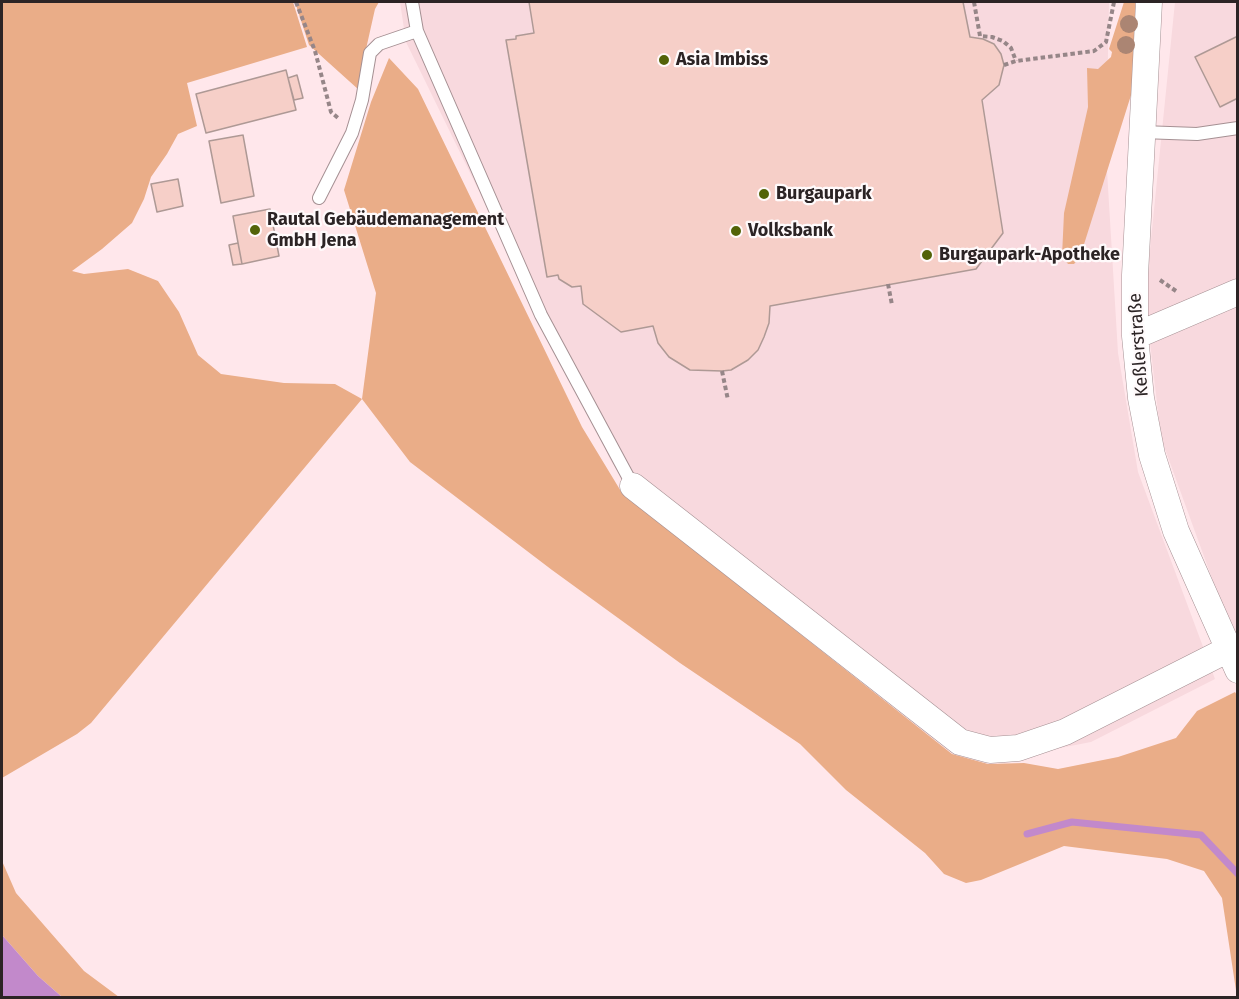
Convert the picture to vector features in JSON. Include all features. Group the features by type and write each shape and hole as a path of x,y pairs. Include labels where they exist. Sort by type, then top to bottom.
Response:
{"street":[{"name":"Keßlerstraße","path":"1149,2 1135,275 1135,336 1141,398 1152,455 1179,540 1232,660"},
{"path":"1135,336 1238,292"},
{"path":"633,486 960,742 990,750 1018,748 1065,732 1232,660"}],"lane":[{"path":"412,2 417,31 542,315 633,486"},
{"path":"319,198 352,133 362,100 370,53 379,44 417,31"},
{"path":"1142,132 1197,134 1238,128"}],"path":[{"path":"296,2 315,51 331,112 352,133"},
{"path":"974,2 980,36 992,37 1004,42 1011,48 1016,61"},
{"path":"1004,65 1016,61 1094,51 1106,42 1114,2"},
{"path":"1158,276 1171,289 1206,306"},
{"path":"888,284 892,305"},
{"path":"722,371 728,400"}],"shaded area":[{"path":"2,2 293,2 307,47 187,83 197,126 178,134 151,177 144,199 132,223 72,271 84,274 128,269 158,281 179,312 198,355 221,374 284,383 335,384 362,399 91,723 77,734 2,778"},
{"path":"295,2 379,2 375,9 359,90 309,45"},
{"path":"400,2 1109,2 1106,154 1118,353 1138,472 1215,679 1091,742 1034,753 979,757 637,500 611,461 406,42"},
{"path":"1124,2 1135,2 1136,7 1132,92 1080,257 1074,264 1068,264 1062,256 1064,213 1088,107 1087,68 1098,69 1111,57 1112,52 1109,49"},
{"path":"1175,2 1237,2 1237,634 1226,617 1161,438 1145,299"},
{"path":"389,58 418,89 582,427 622,493 952,754 988,764 1024,763 1058,769 1118,757 1176,738 1197,711 1235,692 1238,697 1237,997 1222,898 1204,871 1167,859 1064,846 981,880 966,883 944,874 925,853 846,790 800,744 680,663 552,570 410,462 362,399 376,293 344,190 371,102"},
{"path":"2,861 16,893 84,971 119,997 62,997 38,976 2,935"},
{"path":"2,935 38,976 62,997 2,997"}],"building":[{"name":"Burgaupark","path":"529,2 963,2 970,37 994,44 1001,54 1004,65 999,85 982,100 1003,233 976,269 770,306 769,323 764,337 758,350 748,360 731,370 690,370 669,357 658,343 653,326 621,332 583,304 581,286 572,287 559,279 558,275 547,277 506,40 534,33"},
{"path":"1238,36 1238,98 1220,107 1195,57"},
{"path":"286,70 296,110 206,133 196,94"},
{"path":"297,75 303,98 294,100 288,78"},
{"path":"243,135 254,196 221,203 209,141"},
{"path":"178,179 183,206 157,212 151,184"},
{"name":"Rautal Gebäudemanagement GmbH Jena","path":"270,209 279,256 242,264 233,216"},
{"path":"238,243 242,264 233,265 229,245"}],"waterway":[{"path":"1027,834 1072,822 1201,835 1238,874"}],"place":[{"name":"Asia Imbiss","path":"664,60"},
{"name":"Burgaupark","path":"764,194"},
{"name":"Rautal Gebäudemanagement GmbH Jena","path":"255,230"},
{"name":"Volksbank","path":"736,231"},
{"name":"Burgaupark-Apotheke","path":"927,255"}]}
